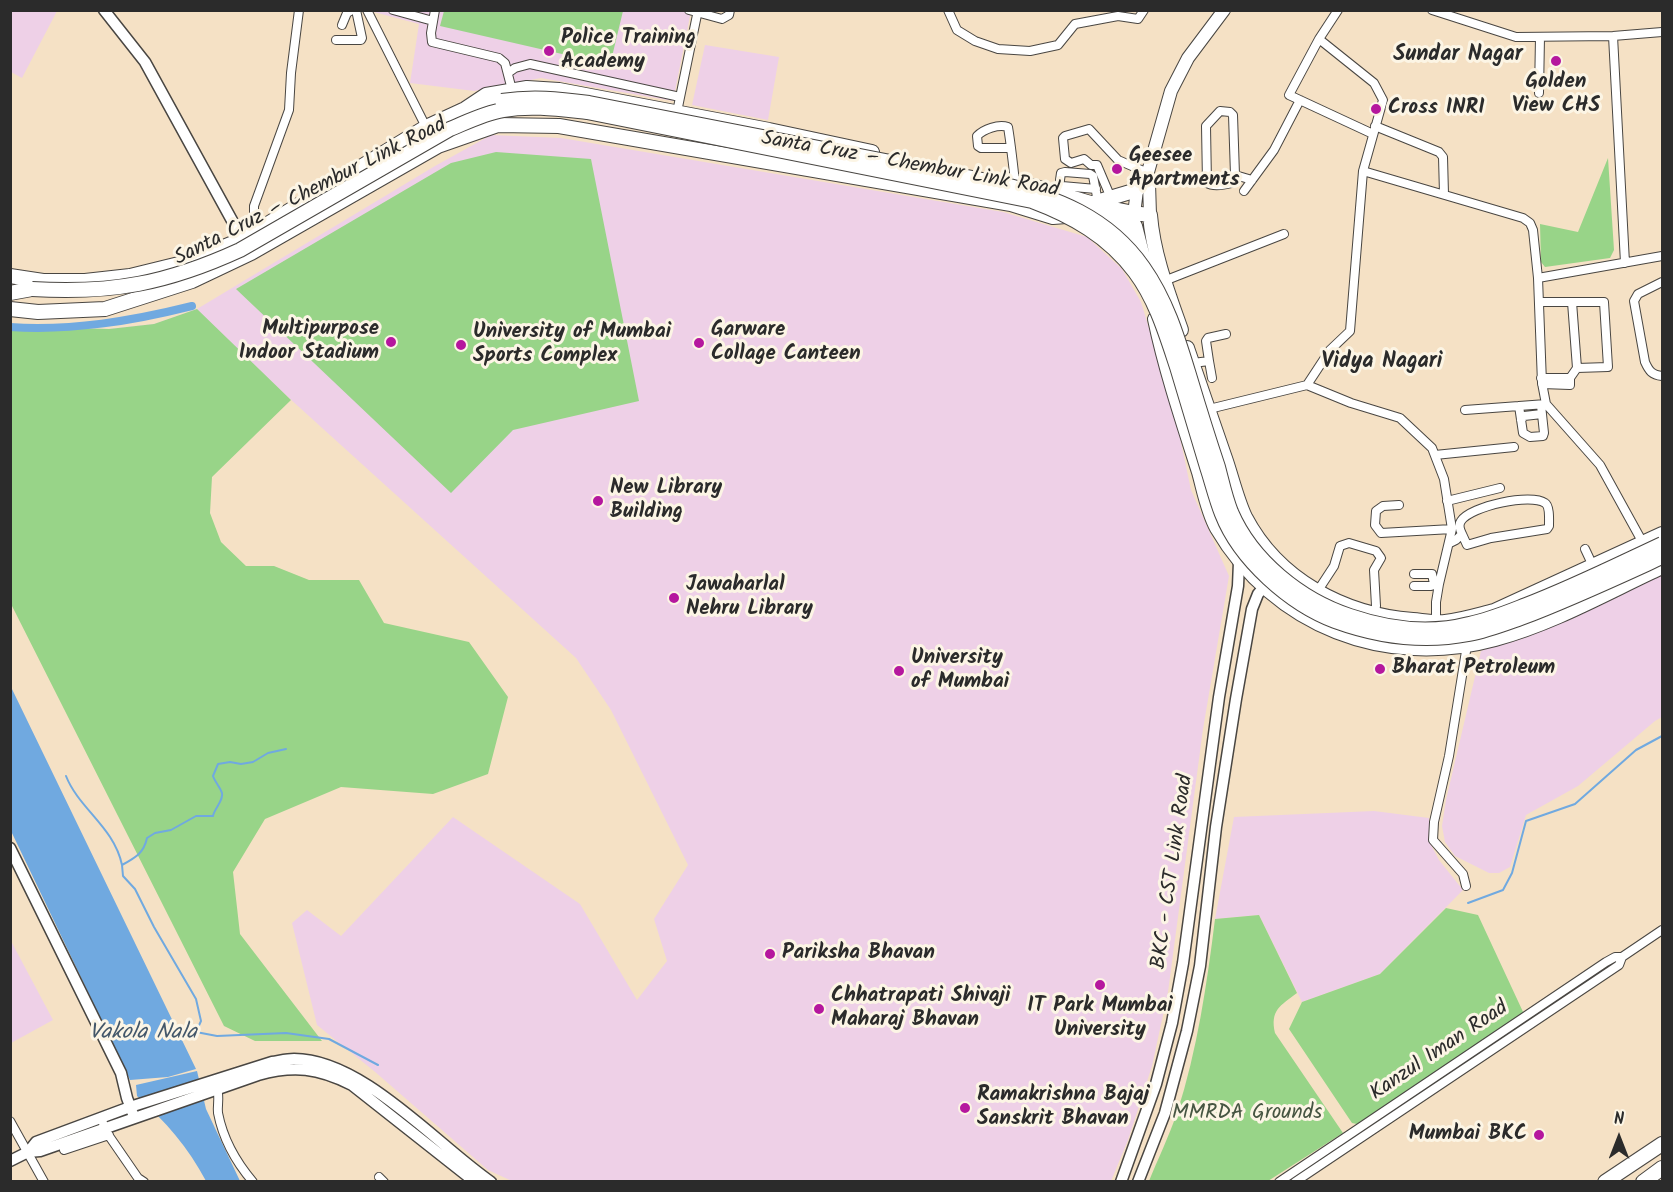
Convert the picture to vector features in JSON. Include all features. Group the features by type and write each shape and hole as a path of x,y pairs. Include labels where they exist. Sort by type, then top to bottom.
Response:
{"main road":[{"path":"1224,10 1188,58 1171,91 1144,181 1135,220 1155,322 1180,414 1215,526 1239,562 1281,603 1333,630 1394,646 1441,648 1467,645 1541,624 1662,565"},
{"name":"Santa Cruz – Chembur Link Road","path":"10,276 43,281 75,281 130,276 187,262 243,239 426,127 465,109 486,94 527,88 559,90 677,112 1015,182 1059,186 1135,220 1150,222"},
{"path":"465,109 522,98 589,103 998,183 1034,192 1068,205 1097,222 1122,241 1143,267 1161,296 1177,335 1232,512 1247,539 1264,561 1289,584 1321,605 1374,624 1401,628 1429,629 1468,625 1493,618 1556,593 1662,544"},
{"path":"10,285 32,289 83,290 126,287 170,278 209,264 240,249 450,129 482,116 522,107 587,112 1032,201 1064,213 1092,230 1115,248 1135,272 1152,300 1168,338 1222,516 1239,544 1257,567 1283,591 1316,614 1372,633 1400,638 1429,639 1470,634 1561,603 1662,557"},
{"name":"Santa Cruz – Chembur Link Road","path":"10,309 47,312 105,309 192,281 251,252 438,146 498,125 559,126 1011,204 1052,217 1094,201"},
{"path":"764,161 769,130"},
{"path":"1147,276 1137,249 1125,235 1110,224 1094,201 1144,181 1149,183 1150,222 1164,281 1245,516 1261,543 1285,569 1317,592 1346,606 1374,614 1436,622 1494,611 1662,534"},
{"path":"1059,186 1052,217 1069,223 1098,240 1143,294 1155,322"},
{"path":"10,293 32,289"},
{"path":"1520,631 1521,625 1662,565"},
{"path":"1394,646 1399,619"},
{"path":"1605,1182 1662,1144"},
{"path":"1642,1182 1662,1168"}],"street":[{"path":"104,10 145,62 251,252"},
{"path":"260,229 254,216 254,206 289,110 299,10"},
{"path":"336,40 361,40 362,38 354,10 347,13 342,25"},
{"path":"367,10 426,127"},
{"path":"393,10 433,21"},
{"path":"435,10 432,42 500,58 505,63 512,90"},
{"path":"677,112 695,11 722,19 729,15 730,10"},
{"path":"948,10 957,30 975,41 998,49 1030,51 1058,45 1075,24 1119,13 1138,19 1144,10"},
{"path":"1338,10 1319,39 1289,95 1374,130 1439,152 1443,157 1444,194"},
{"path":"1432,10 1516,37 1612,36 1662,32"},
{"path":"1612,36 1625,263"},
{"path":"1539,93 1540,37"},
{"path":"1306,385 1330,350 1350,331 1363,171 1383,100 1374,83 1319,39"},
{"path":"508,73 515,68 530,64 680,97"},
{"path":"1244,191 1274,150 1300,100"},
{"path":"1220,111 1230,112 1233,115 1235,175 1232,183 1226,185 1207,183 1206,126 1220,111"},
{"path":"1094,201 1097,165 1091,165 1081,158 1071,163 1065,159 1065,136 1089,129 1118,160 1144,181"},
{"path":"1011,148 1015,182"},
{"path":"1363,171 1523,218 1530,223 1533,230 1538,278 1543,436 1526,437 1523,433 1519,406"},
{"path":"1059,186 1061,173 1090,174 1093,176 1094,201"},
{"path":"1235,175 1252,180"},
{"path":"1164,281 1284,234"},
{"path":"1538,278 1662,256"},
{"path":"1662,282 1638,294 1634,301 1645,362 1649,371 1662,376"},
{"path":"1539,302 1604,302 1608,367 1576,368"},
{"path":"1542,381 1570,381 1576,368 1572,302"},
{"path":"1212,378 1206,342 1209,338 1226,334"},
{"path":"1192,363 1209,361"},
{"path":"1180,414 1306,385 1351,403 1400,418 1432,448 1444,479 1448,501 1452,529 1450,543 1436,584 1436,622"},
{"path":"1465,410 1519,406 1543,408 1600,465 1643,543"},
{"path":"1521,420 1524,416 1543,408"},
{"path":"1435,455 1514,447"},
{"path":"1448,501 1500,488"},
{"path":"1527,499 1545,502 1547,506 1550,526 1547,529 1491,538 1470,545 1465,543 1462,534 1459,523 1475,509 1527,499"},
{"path":"1398,505 1383,506 1376,511 1375,525 1381,533 1452,529"},
{"path":"1450,543 1462,534"},
{"path":"1317,592 1334,566 1340,546 1349,543 1376,550 1381,558 1374,570 1376,606 1374,614"},
{"path":"1585,549 1593,566"},
{"name":"BKC - CST Link Road","path":"1121,1182 1142,1126 1172,1023 1219,697 1238,586 1239,562"},
{"path":"1414,574 1432,574 1436,584"},
{"path":"1414,586 1436,584"},
{"name":"BKC - CST Link Road","path":"1138,1182 1157,1131 1180,1054 1200,966 1220,804 1236,699 1252,609 1258,594 1264,587"},
{"path":"1466,886 1463,874 1433,840 1434,822 1449,756 1467,645"},
{"path":"1219,697 1236,699"},
{"path":"1203,803 1220,804"},
{"path":"10,848 138,1110"},
{"name":"Kanzul Iman Road","path":"1279,1182 1606,962 1615,957 1622,957 1662,930"},
{"name":"Kanzul Iman Road","path":"1295,1182 1619,965 1622,957"},
{"path":"1165,1050 1180,1054"},
{"path":"10,1161 28,1152 63,1150 138,1110 213,1087 272,1062 293,1059 309,1060 343,1070 357,1077 475,1182"},
{"path":"213,1087 219,1096 218,1113 229,1147 253,1182"},
{"path":"381,1100 491,1182"},
{"path":"10,1121 44,1182"},
{"path":"1142,1126 1157,1131"},
{"path":"28,1152 36,1142 105,1127"},
{"path":"105,1127 138,1178 144,1182"}],"shaded area":[{"path":"10,11 57,11 22,78 11,72"},
{"name":"Police Training Academy","path":"370,11 691,11 673,101 541,78 474,91 410,83 419,24"},
{"path":"705,45 779,57 768,120 692,105"},
{"name":"University of Mumbai","path":"491,135 561,138 1003,212 1087,237 1122,269 1141,302 1175,414 1191,490 1229,576 1203,729 1168,992 1152,1066 1128,1140 1111,1181 512,1181 488,1170 317,1025 292,923 307,910 341,936 453,817 580,904 637,1000 667,961 654,919 688,865 611,710 576,658 267,378 11,326 109,329 154,324 197,309 435,166"},
{"path":"1662,574 1662,717 1578,786 1526,815 1510,867 1499,873 1489,873 1455,856 1445,842 1442,826 1481,651"},
{"path":"1374,811 1429,818 1430,843 1439,860 1463,890 1380,974 1302,1002 1259,915 1215,919 1234,817"},
{"path":"11,941 53,1020 10,1043"}],"green space":[{"path":"444,10 623,11 610,65 440,26"},
{"name":"University of Mumbai Sports Complex","path":"496,152 591,159 639,401 513,430 451,493 236,289 451,163"},
{"path":"1608,158 1614,250 1610,258 1545,267 1541,262 1540,224 1578,232"},
{"path":"197,309 291,400 212,477 210,513 221,542 246,566 274,566 309,580 359,580 384,623 469,642 508,697 488,774 433,794 341,787 265,819 233,872 240,934 322,1041 255,1041 224,1026 11,604 11,326 109,329 154,324"},
{"name":"MMRDA Grounds","path":"1446,908 1478,915 1524,1014 1357,1124 1352,1123 1289,1029 1302,1002 1380,974"},
{"name":"MMRDA Grounds","path":"1259,915 1297,993 1281,1005 1275,1014 1275,1033 1343,1133 1268,1181 1149,1181 1184,1090 1205,993 1215,919"}],"water":[{"name":"Vakola Nala","path":"11,687 196,1069 168,1077 130,1080 11,831"},
{"path":"197,1071 206,1109 240,1181 206,1181 176,1136 137,1096 136,1085"}],"waterway":[{"path":"10,327 56,328 102,324 192,306"},
{"path":"1468,903 1503,890 1512,873 1526,821 1575,804 1636,750 1662,736"},
{"path":"182,1039 196,1032 201,1021 196,999 154,927 135,889 123,876 122,865 138,854 144,848 147,838 155,833 171,830 196,816 213,816 222,796 213,776 218,764 253,762 268,753 286,749"},
{"path":"66,776 79,798 112,840 122,865"},
{"path":"196,1032 217,1036 286,1033 329,1039 378,1065"}],"place":[{"name":"Police Training Academy","path":"549,51"},
{"name":"Golden View CHS","path":"1556,61"},
{"name":"Cross INRI","path":"1376,109"},
{"name":"Geesee Apartments","path":"1117,169"},
{"name":"Multipurpose Indoor Stadium","path":"391,342"},
{"name":"Garware Collage Canteen","path":"699,343"},
{"name":"University of Mumbai Sports Complex","path":"461,345"},
{"name":"New Library Building","path":"598,501"},
{"name":"Jawaharlal Nehru Library","path":"674,598"},
{"name":"Bharat Petroleum","path":"1380,669"},
{"name":"University of Mumbai","path":"899,671"},
{"name":"Pariksha Bhavan","path":"770,954"},
{"name":"IT Park Mumbai University","path":"1100,985"},
{"name":"Chhatrapati Shivaji Maharaj Bhavan","path":"819,1009"},
{"name":"Ramakrishna Bajaj Sanskrit Bhavan","path":"965,1108"},
{"name":"Mumbai BKC","path":"1539,1135"}],"district":[{"name":"Sundar Nagar","path":"1458,56"},
{"name":"Vidya Nagari","path":"1382,363"}]}
